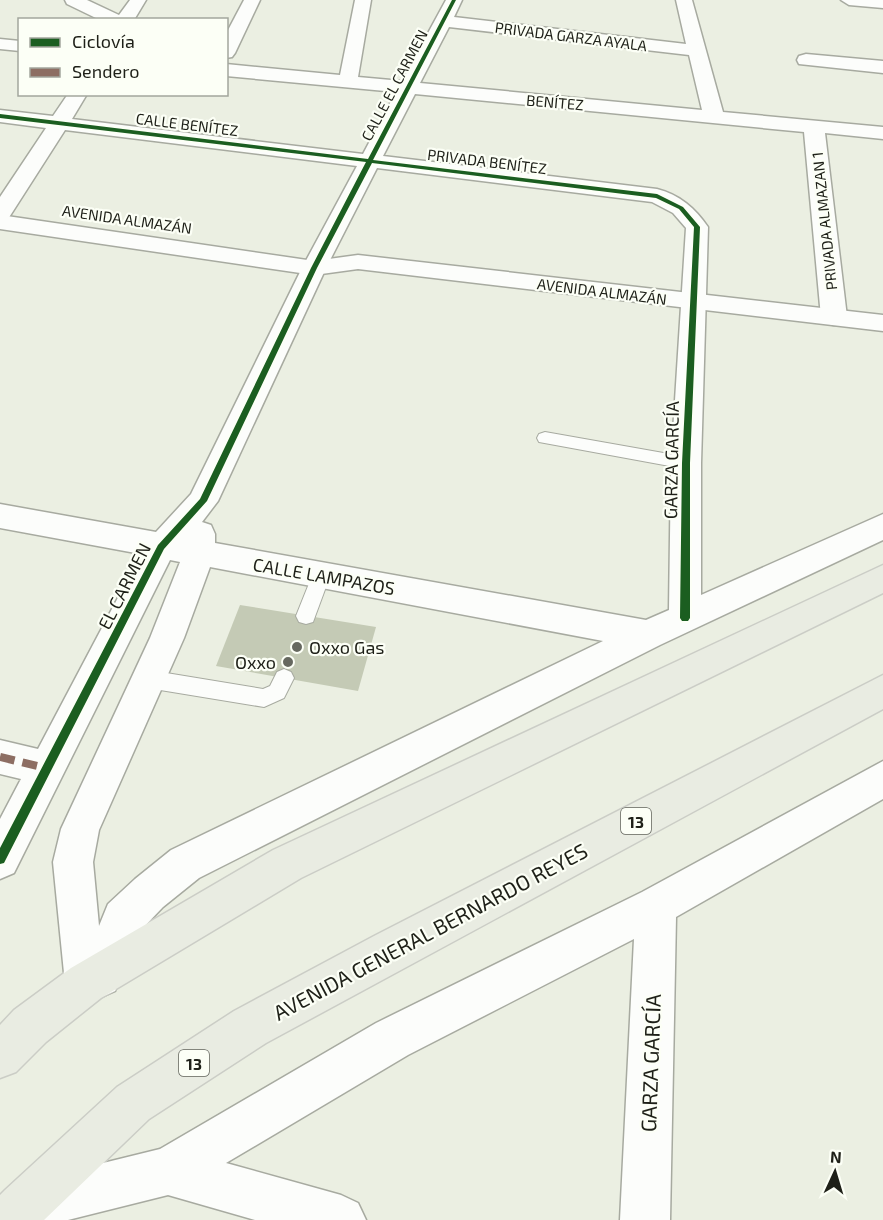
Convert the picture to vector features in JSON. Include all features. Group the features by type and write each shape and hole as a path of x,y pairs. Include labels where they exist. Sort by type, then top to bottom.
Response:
{"main road":[{"path":"0,1056 30,1026 93,979 287,864 883,578"},
{"name":"AVENIDA GENERAL BERNARDO REYES","path":"17,1214 133,1103 250,1027 389,951 883,691"}],"street":[{"path":"74,0 111,18"},
{"path":"126,18 138,0"},
{"path":"228,49 252,0"},
{"path":"348,82 363,0"},
{"name":"CALLE EL CARMEN","path":"314,253 370,162 454,0"},
{"path":"684,0 714,117"},
{"path":"849,0 883,3"},
{"name":"PRIVADA GARZA AYALA","path":"445,21 698,51"},
{"path":"0,44 18,46"},
{"path":"806,60 883,67"},
{"name":"BENÍTEZ","path":"228,70 883,133"},
{"path":"2,210 77,96"},
{"name":"CALLE BENÍTEZ","path":"0,116 370,162"},
{"name":"PRIVADA ALMAZAN 1","path":"814,126 834,317"},
{"name":"PRIVADA BENÍTEZ","path":"370,162 657,196 681,208 697,227 693,302"},
{"name":"AVENIDA ALMAZÁN","path":"2,210 216,232"},
{"name":"AVENIDA ALMAZÁN","path":"2,210 314,253 357,262 883,322"},
{"name":"EL CARMEN","path":"0,859 161,547 203,501 314,253"},
{"name":"GARZA GARCÍA","path":"685,618 686,463 693,302"},
{"name":"EL CARMEN","path":"93,979 75,896 73,862 81,829 167,638 199,554 203,501"},
{"name":"CALLE LAMPAZOS","path":"0,516 648,635"},
{"path":"93,979 123,919 149,893 185,864 648,635 883,526"},
{"path":"0,757 46,768"},
{"path":"17,1214 168,1171 392,1039 656,906 883,779"},
{"name":"GARZA GARCÍA","path":"645,1220 656,906"},
{"path":"168,1171 341,1220"}],"lane":[{"path":"544,438 686,463"},
{"path":"306,616 321,576"},
{"path":"148,679 264,698 277,692 284,678"}],"building":[{"name":"Oxxo Gas","path":"240,605 376,627 358,691 216,666"}],"marked path":[{"path":"0,757 46,768"}],"cycle path":[{"path":"0,859 161,547 203,501 314,268 454,0"},
{"path":"0,116 657,196 681,208 697,227 686,463 685,618"}],"place":[{"name":"Oxxo Gas","path":"297,647"},
{"name":"Oxxo","path":"288,662"}]}
